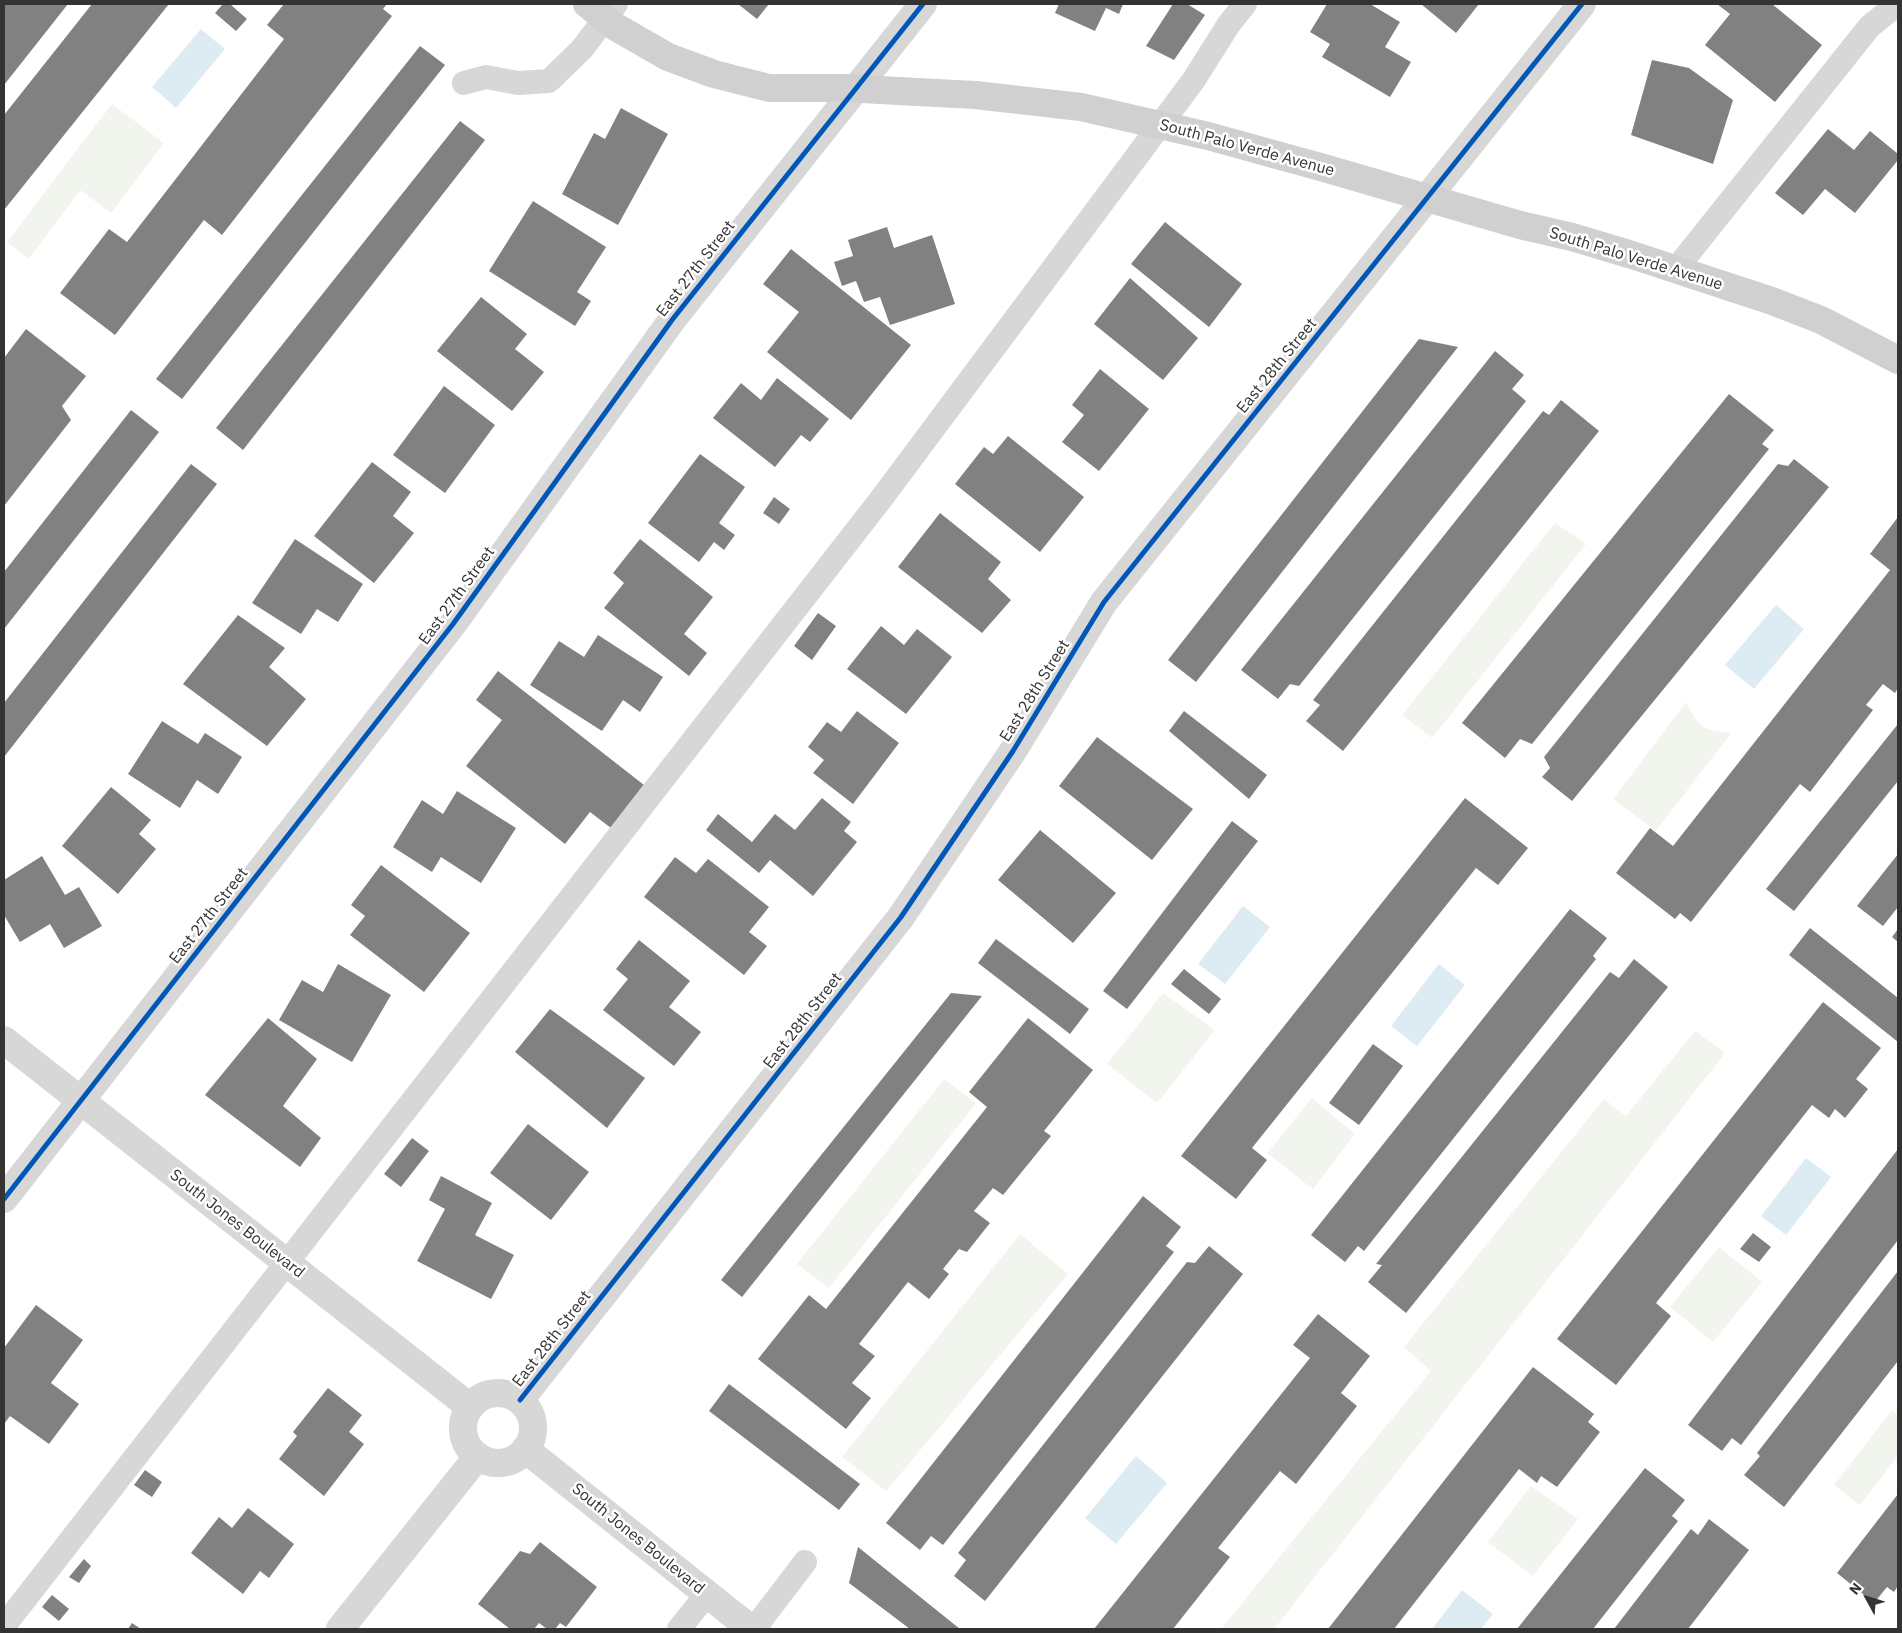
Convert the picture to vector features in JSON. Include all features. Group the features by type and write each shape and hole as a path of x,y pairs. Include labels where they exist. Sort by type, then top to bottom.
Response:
{"street":[{"name":"East 27th Street","path":"4,1199 447,632 672,320 923,4"},
{"name":"East 28th Street","path":"520,1400 901,917 1012,751 1104,602 1582,4"},
{"name":"South Palo Verde Avenue","path":"603,9 614,26 668,57 714,74 769,88 855,89 975,95 1082,107 1161,125 1324,168 1520,225 1572,237 1772,301 1821,320 1898,360"},
{"name":"South Jones Boulevard","path":"4,1040 470,1407"},
{"path":"488,1394 510,1395 520,1400 532,1418 533,1430 525,1449 518,1457 498,1463 487,1461 478,1456 470,1448 463,1428 470,1407 478,1399 488,1394"},
{"name":"South Jones Boulevard","path":"525,1449 753,1629"},
{"path":"340,1629 478,1456"}],"lane":[{"path":"4,1626 881,499 1161,125 1193,81 1229,24 1245,4"},
{"path":"1676,269 1870,26 1898,4"},
{"path":"464,83 486,77 518,83 549,81 582,49 603,9"},
{"path":"753,1629 805,1562"},
{"path":"679,1629 707,1594"}],"shaded area":[{"path":"201,29 225,49 176,108 152,87"},
{"path":"112,104 164,143 111,213 80,190 29,259 7,242"},
{"path":"1555,523 1586,544 1432,738 1402,715"},
{"path":"1776,605 1804,629 1754,689 1725,665"},
{"path":"1686,702 1694,718 1702,726 1707,729 1731,733 1656,831 1613,799"},
{"path":"1243,906 1270,927 1225,984 1198,964"},
{"path":"1439,964 1465,985 1417,1046 1391,1026"},
{"path":"1163,993 1215,1030 1157,1103 1107,1064"},
{"path":"1695,1031 1725,1053 1274,1629 1221,1629 1431,1371 1404,1347 1604,1099 1626,1116"},
{"path":"944,1079 976,1103 829,1288 797,1264"},
{"path":"1312,1098 1355,1134 1313,1189 1267,1153"},
{"path":"1806,1158 1831,1177 1786,1235 1761,1216"},
{"path":"1020,1234 1068,1274 886,1491 842,1457"},
{"path":"1719,1247 1762,1282 1713,1342 1670,1307"},
{"path":"1892,1410 1898,1415 1898,1456 1860,1505 1834,1485"},
{"path":"1136,1456 1167,1483 1116,1544 1085,1518"},
{"path":"1531,1486 1578,1519 1533,1576 1488,1542"},
{"path":"1462,1590 1493,1614 1481,1629 1432,1629"}],"building":[{"path":"4,4 68,4 4,85"},
{"path":"92,4 169,4 4,210 4,115"},
{"path":"223,4 230,4 247,19 236,31 215,13"},
{"path":"284,4 387,4 383,9 392,16 222,235 204,220 115,335 60,293 109,229 127,242 284,39 267,25"},
{"path":"738,4 769,4 757,19"},
{"path":"1059,4 1123,4 1119,14 1106,8 1095,31 1055,13"},
{"path":"1173,4 1187,4 1205,15 1174,60 1146,46"},
{"path":"1327,4 1370,4 1400,22 1385,47 1411,62 1390,97 1322,57 1330,44 1310,32"},
{"path":"1421,4 1479,4 1456,33"},
{"path":"1717,4 1772,4 1822,45 1775,102 1705,45 1730,14"},
{"path":"420,46 445,65 182,399 156,379"},
{"path":"1652,60 1689,68 1733,100 1713,164 1631,135"},
{"path":"621,108 668,134 618,225 562,194 594,133 605,139"},
{"path":"460,121 485,140 243,450 216,428"},
{"path":"1828,129 1854,150 1870,131 1898,154 1898,160 1855,213 1825,189 1803,215 1775,193"},
{"path":"533,201 606,247 577,292 591,301 575,326 489,271"},
{"path":"1165,222 1242,284 1209,327 1131,264"},
{"path":"887,227 894,248 932,235 955,304 890,325 880,297 864,302 856,281 842,286 834,262 853,256 848,240"},
{"path":"791,249 911,345 851,420 767,352 799,312 763,284"},
{"path":"1130,278 1198,338 1163,380 1094,324"},
{"path":"481,297 527,334 515,349 544,372 512,411 437,351"},
{"path":"26,329 86,376 62,406 71,420 4,506 4,358"},
{"path":"1419,339 1458,347 1196,682 1168,660"},
{"path":"1495,351 1524,375 1512,389 1526,401 1299,686 1290,684 1278,699 1241,670"},
{"path":"1100,369 1149,409 1099,471 1062,442 1084,415 1072,405"},
{"path":"777,378 829,419 810,442 801,435 775,467 713,418 741,383 761,400"},
{"path":"444,386 495,425 445,493 393,455"},
{"path":"1729,394 1774,430 1762,444 1769,449 1532,744 1520,739 1505,758 1462,723"},
{"path":"1561,400 1599,431 1343,751 1306,721 1320,705 1313,700 1543,411 1549,415"},
{"path":"131,410 159,432 4,629 4,572"},
{"path":"1008,436 1084,497 1040,552 955,484 984,447 993,454"},
{"path":"700,454 745,487 719,523 735,535 724,550 714,542 699,562 648,523"},
{"path":"1794,459 1829,487 1572,801 1542,777 1550,768 1544,757 1778,464 1788,466"},
{"path":"372,462 411,492 393,516 414,533 374,583 314,536"},
{"path":"191,464 217,484 4,757 4,703"},
{"path":"774,497 790,509 779,524 763,513"},
{"path":"940,513 1001,562 988,579 1011,600 982,633 898,567"},
{"path":"1898,517 1898,688 1895,693 1883,684 1866,705 1873,710 1810,792 1800,784 1691,922 1680,913 1675,919 1616,873 1650,828 1673,846 1890,570 1870,554"},
{"path":"295,539 363,584 338,622 317,609 301,634 252,603"},
{"path":"640,539 713,597 684,634 707,653 689,676 604,608 624,583 613,573"},
{"path":"818,613 836,626 812,660 794,646"},
{"path":"238,615 285,648 269,667 306,699 267,746 183,684"},
{"path":"881,626 904,645 917,629 952,657 906,714 847,669"},
{"path":"598,635 663,677 640,712 623,700 602,731 530,685 559,641 584,657"},
{"path":"498,671 644,785 611,828 590,812 565,844 466,766 502,720 476,700"},
{"path":"857,711 899,743 853,804 813,773 824,760 808,747 827,722 841,732"},
{"path":"1184,711 1267,775 1249,799 1169,731"},
{"path":"162,721 198,744 205,733 242,757 218,794 197,780 180,808 128,774"},
{"path":"1898,724 1898,781 1794,911 1766,889"},
{"path":"1097,737 1193,809 1152,860 1059,786"},
{"path":"111,787 151,820 139,834 156,849 118,894 62,846"},
{"path":"457,791 516,828 481,883 441,857 432,872 393,847 422,800 443,814"},
{"path":"822,798 851,822 844,831 857,842 813,896 770,860 759,873 706,830 718,814 752,842 775,814 795,830"},
{"path":"1465,798 1528,848 1498,885 1476,868 1252,1148 1267,1160 1236,1199 1181,1156"},
{"path":"1232,821 1258,841 1127,1009 1103,991"},
{"path":"1040,830 1116,893 1073,943 998,880"},
{"path":"1898,854 1898,907 1883,926 1857,906"},
{"path":"42,856 65,895 79,887 102,926 64,948 50,924 20,942 4,915 4,880"},
{"path":"675,857 696,873 708,859 769,907 749,932 767,946 744,975 644,897"},
{"path":"381,865 470,933 424,992 350,935 365,916 351,905"},
{"path":"1570,909 1607,938 1593,956 1596,959 1364,1251 1358,1246 1345,1262 1311,1235"},
{"path":"1810,928 1898,998 1898,1042 1789,955"},
{"path":"1898,929 1898,942 1892,937"},
{"path":"996,939 1089,1009 1070,1034 978,963"},
{"path":"639,940 690,981 669,1007 701,1032 674,1066 603,1010 628,979 616,969"},
{"path":"1634,959 1668,987 1406,1313 1368,1282 1382,1265 1376,1264 1610,972 1619,978"},
{"path":"338,964 391,995 352,1062 279,1020 302,980 323,992"},
{"path":"1184,969 1221,999 1209,1014 1171,984"},
{"path":"951,993 982,996 742,1297 721,1280"},
{"path":"1823,1002 1881,1048 1856,1079 1868,1089 1845,1118 1835,1109 1829,1118 1812,1105 1656,1303 1671,1316 1616,1385 1557,1339"},
{"path":"550,1009 645,1078 607,1128 515,1052"},
{"path":"268,1018 317,1059 283,1106 321,1138 300,1167 205,1095"},
{"path":"1028,1018 1093,1070 1044,1131 1051,1136 1003,1195 993,1188 974,1211 990,1223 967,1252 959,1249 943,1269 949,1274 929,1299 908,1282 859,1344 875,1356 852,1383 871,1398 846,1429 758,1359 809,1295 826,1309 987,1107 969,1092"},
{"path":"1373,1044 1403,1066 1359,1125 1329,1103"},
{"path":"528,1124 589,1172 551,1220 490,1173"},
{"path":"412,1138 429,1151 401,1187 384,1174"},
{"path":"1898,1149 1898,1240 1741,1445 1732,1438 1722,1451 1688,1425"},
{"path":"441,1176 492,1203 475,1235 514,1255 491,1299 417,1261 445,1209 429,1200"},
{"path":"1143,1196 1181,1227 1166,1246 1174,1252 943,1545 931,1536 920,1550 886,1523"},
{"path":"1753,1233 1771,1247 1759,1262 1740,1249"},
{"path":"1209,1246 1243,1274 985,1601 954,1576 966,1560 958,1553 1187,1262 1195,1263"},
{"path":"1898,1271 1898,1361 1784,1507 1744,1475 1760,1456 1757,1453"},
{"path":"36,1305 83,1340 51,1383 79,1404 49,1444 10,1416 4,1424 4,1348"},
{"path":"1318,1314 1370,1356 1341,1393 1357,1406 1296,1484 1280,1471 1218,1548 1230,1557 1173,1629 1094,1629 1310,1358 1293,1345"},
{"path":"1533,1367 1594,1414 1588,1422 1600,1432 1557,1487 1541,1476 1537,1483 1519,1469 1394,1629 1328,1629"},
{"path":"729,1384 860,1484 839,1510 709,1411"},
{"path":"328,1388 362,1415 349,1432 364,1444 324,1496 279,1459 297,1436 293,1432"},
{"path":"1645,1468 1685,1500 1672,1516 1678,1521 1593,1629 1517,1629"},
{"path":"145,1470 162,1482 152,1497 134,1485"},
{"path":"1898,1494 1898,1586 1894,1592 1887,1587 1874,1603 1837,1573"},
{"path":"248,1508 294,1544 269,1578 260,1571 243,1594 191,1553 219,1517 232,1528"},
{"path":"1709,1519 1749,1550 1688,1629 1614,1629 1691,1529 1698,1535"},
{"path":"540,1542 597,1587 566,1627 560,1623 555,1629 547,1629 539,1623 534,1629 510,1629 478,1604 520,1551 530,1554"},
{"path":"858,1547 960,1629 910,1629 849,1583"},
{"path":"84,1559 91,1566 79,1583 69,1577"},
{"path":"52,1595 69,1609 59,1621 42,1607"},
{"path":"132,1623 141,1629 128,1629"}],"cycle path":[{"path":"4,1199 453,624 672,320 923,4"},
{"path":"520,1400 901,917 1013,751 1104,602 1582,4"}]}
